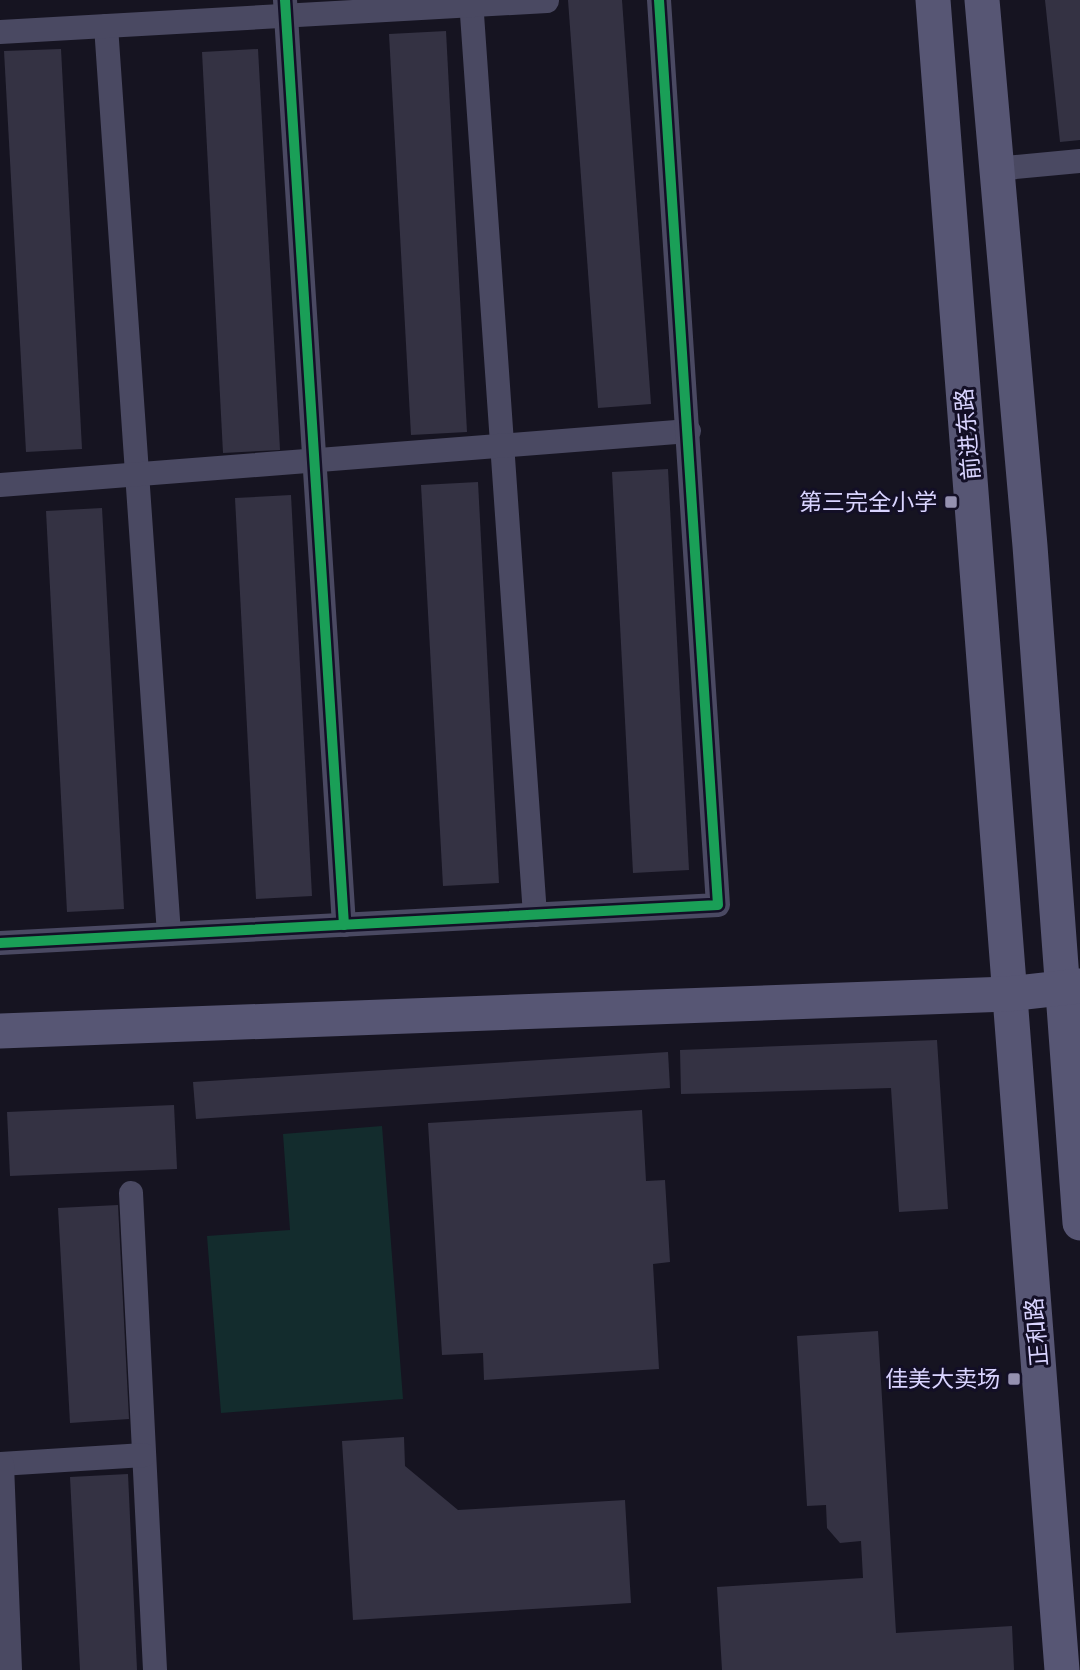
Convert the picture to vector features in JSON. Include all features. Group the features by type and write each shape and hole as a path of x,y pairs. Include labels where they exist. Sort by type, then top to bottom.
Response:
{"main road":[{"name":"前进东路","path":"933,0 1008,994"},
{"path":"982,0 1070,986 1080,1223"},
{"path":"0,1031 1008,994 1070,986"},
{"name":"正和路","path":"1008,994 1062,1670"}],"street":[{"path":"0,943 718,905 659,0"},
{"path":"0,32 106,26 286,8 547,1"},
{"path":"471,3 535,915"},
{"path":"286,8 344,925"},
{"path":"106,26 169,934"},
{"path":"995,169 1080,161"},
{"path":"0,485 689,431"},
{"path":"0,1021 0,1031"},
{"path":"131,1193 155,1670"},
{"path":"10,1670 1,1464 144,1455"}],"green space":[{"path":"382,1126 403,1399 221,1413 207,1236 290,1230 283,1134"}],"building":[{"path":"568,0 622,0 651,404 598,408"},
{"path":"1045,0 1080,0 1080,140 1060,142"},
{"path":"446,31 467,432 411,435 389,34"},
{"path":"61,49 82,449 26,452 4,51"},
{"path":"258,49 280,450 223,453 202,52"},
{"path":"668,469 689,870 633,873 612,472"},
{"path":"478,482 499,883 443,886 421,485"},
{"path":"291,495 312,896 256,899 235,498"},
{"path":"102,508 124,909 67,912 46,511"},
{"path":"937,1040 948,1209 899,1212 891,1088 681,1094 680,1050"},
{"path":"668,1052 670,1088 196,1119 193,1082"},
{"path":"174,1105 177,1169 10,1176 7,1112"},
{"path":"642,1110 646,1181 665,1180 670,1262 653,1264 659,1369 484,1380 483,1353 442,1355 428,1123"},
{"path":"118,1205 129,1419 70,1423 58,1208"},
{"path":"878,1331 896,1633 1012,1626 1014,1670 722,1670 717,1587 863,1578 861,1541 840,1543 827,1528 826,1505 807,1506 797,1336"},
{"path":"404,1437 405,1466 458,1510 625,1500 631,1603 353,1620 342,1441"},
{"path":"128,1474 137,1670 80,1670 70,1477"}],"cycle path":[{"path":"285,0 344,925"},
{"path":"0,943 718,905 659,0"}],"place":[{"name":"第三完全小学","path":"951,502"},
{"name":"佳美大卖场","path":"1014,1379"}]}
